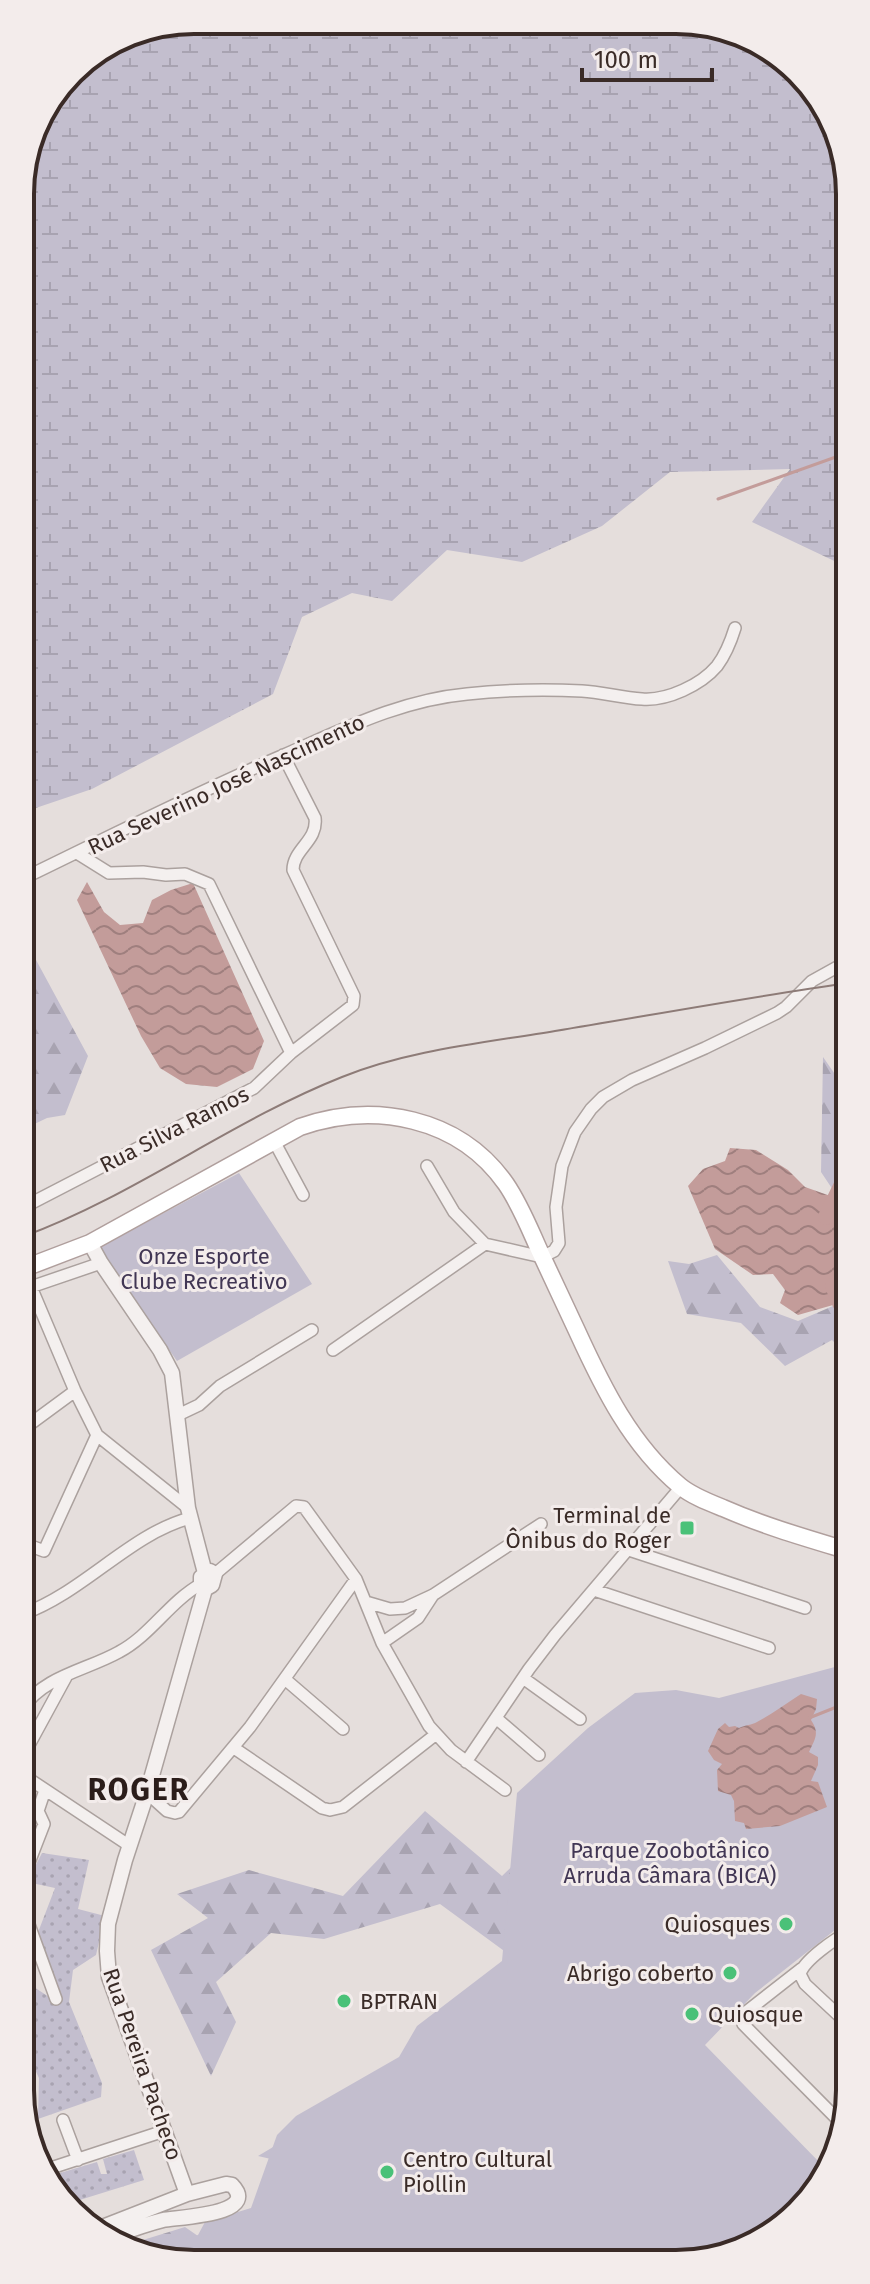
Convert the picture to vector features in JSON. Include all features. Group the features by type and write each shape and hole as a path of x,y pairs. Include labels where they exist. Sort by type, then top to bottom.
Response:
{"main road":[{"path":"34,1264 90,1243 300,1127 323,1119 375,1115 413,1119 449,1134 479,1154 506,1184 523,1211 601,1383 620,1416 649,1454 681,1487 734,1513 836,1547"}],"street":[{"name":"Rua Severino José Nascimento","path":"34,873 256,766 380,713 465,694 565,690 641,699 666,696 688,687 715,668 735,628"},
{"name":"Rua Silva Ramos","path":"34,1202 254,1088 291,1053 353,1005 354,996 293,870 295,859 313,836 316,825 283,755"},
{"path":"77,853 109,873 185,874 209,884 291,1053"},
{"path":"427,1166 454,1212 485,1244 542,1257 558,1247 557,1189 568,1147 591,1109 603,1097 632,1080 777,1013 812,981 836,968"},
{"path":"274,1141 303,1195"},
{"path":"90,1243 167,1362 174,1383 189,1513 207,1580"},
{"path":"333,1350 485,1244"},
{"path":"34,1287 101,1263"},
{"path":"34,1304 97,1435 189,1513"},
{"path":"178,1415 199,1405 220,1386 312,1330"},
{"path":"34,1421 75,1391"},
{"path":"34,1547 44,1551 97,1435"},
{"path":"466,1762 555,1635 681,1487"},
{"path":"34,1696 41,1688 120,1652 144,1634 176,1601 300,1505 356,1579 382,1643 435,1735 505,1790"},
{"path":"34,1609 69,1592 146,1538 189,1513"},
{"path":"366,1602 390,1609 405,1608 433,1595 541,1524"},
{"path":"629,1550 805,1608"},
{"path":"147,1793 167,1811 179,1812 234,1748 286,1680 356,1579"},
{"name":"Rua Pereira Pacheco","path":"187,2194 109,1977 107,1951 108,1924 207,1580"},
{"path":"594,1590 769,1648"},
{"path":"382,1643 418,1618 433,1595"},
{"path":"34,1736 66,1676"},
{"path":"523,1678 580,1719"},
{"path":"286,1680 343,1729"},
{"path":"496,1718 539,1755"},
{"path":"234,1748 322,1808 330,1810 343,1807 435,1735"},
{"path":"34,1782 130,1846"},
{"path":"34,1850 44,1824 38,1808 45,1790"},
{"path":"34,1938 56,1999"},
{"path":"834,2116 743,2024 742,2018 836,1940"},
{"path":"801,1969 805,1984 836,2013"},
{"path":"63,2120 78,2160"},
{"path":"54,2167 164,2131"},
{"path":"108,2225 187,2194 229,2184 236,2188 239,2197 235,2204 203,2216 161,2220 123,2233"}],"green space":[{"path":"676,34 707,37 747,51 789,81 815,114 831,153 835,173 836,562 752,522 790,469 670,472 602,526 522,562 447,550 392,601 352,593 302,617 273,694 92,789 34,809 34,184 46,133 61,105 81,81 114,55 153,39 173,35"},
{"path":"34,956 88,1056 65,1115 34,1124"},
{"path":"823,1057 836,1076 836,1194 821,1172"},
{"name":"Onze Esporte Clube Recreativo","path":"239,1173 312,1284 177,1361 98,1248"},
{"path":"717,1255 760,1307 798,1321 836,1305 836,1344 832,1340 785,1366 741,1323 687,1314 668,1261 689,1264"},
{"name":"Parque Zoobotânico Arruda Câmara (BICA)","path":"836,1667 836,1929 755,1993 705,2045 819,2162 809,2179 781,2210 747,2233 697,2249 184,2250 164,2247 198,2235 205,2222 251,2208 277,2135 296,2116 399,2057 417,2026 502,1961 517,1793 588,1728 635,1693 676,1690 719,1698"},
{"path":"425,1811 502,1876 550,1829 657,2037 797,2193 765,2223 747,2233 717,2245 663,2250 258,2156 414,2063 518,1961 440,1904 324,1939 271,1933 216,1982 236,2022 211,2076 151,1950 208,1918 177,1894 249,1870 343,1896"},
{"path":"42,1853 89,1860 78,1909 105,1916 96,1955 73,1970 69,2002 102,2083 101,2097 38,2119 39,2078 34,2067 34,1987 60,2004 37,1935 55,1888 34,1884 34,1868"},
{"path":"134,2150 144,2180 79,2200 63,2181 60,2173 97,2162 101,2174 107,2174 103,2159"},
{"path":"185,2227 218,2250 184,2250 142,2240"}],"water":[{"path":"87,882 104,912 120,925 143,923 152,900 193,883 264,1041 253,1069 217,1087 186,1084 160,1068 141,1036 77,900"},
{"path":"730,1148 756,1150 788,1170 805,1187 836,1198 836,1304 798,1315 780,1303 785,1290 773,1274 753,1275 715,1249 688,1186 703,1169 725,1161"},
{"path":"801,1694 817,1699 811,1720 816,1736 809,1752 818,1757 818,1765 811,1781 818,1782 827,1807 780,1826 746,1829 744,1823 735,1821 731,1795 718,1791 717,1770 722,1764 714,1760 708,1751 718,1729 725,1723 729,1727 739,1728 755,1723"}],"waterway":[{"path":"718,499 836,457"},
{"path":"826,1217 836,1197"},
{"path":"833,1286 836,1293"},
{"path":"809,1718 836,1707"}],"tram line":[{"path":"34,1232 104,1201 301,1095 367,1068 447,1048 836,985"}],"place":[{"name":"Terminal de Ônibus do Roger","path":"687,1528"},
{"name":"Quiosques","path":"786,1924"},
{"name":"Abrigo coberto","path":"730,1973"},
{"name":"BPTRAN","path":"344,2001"},
{"name":"Quiosque","path":"692,2014"},
{"name":"Centro Cultural Piollin","path":"387,2172"}],"district":[{"name":"ROGER","path":"139,1790"}]}
